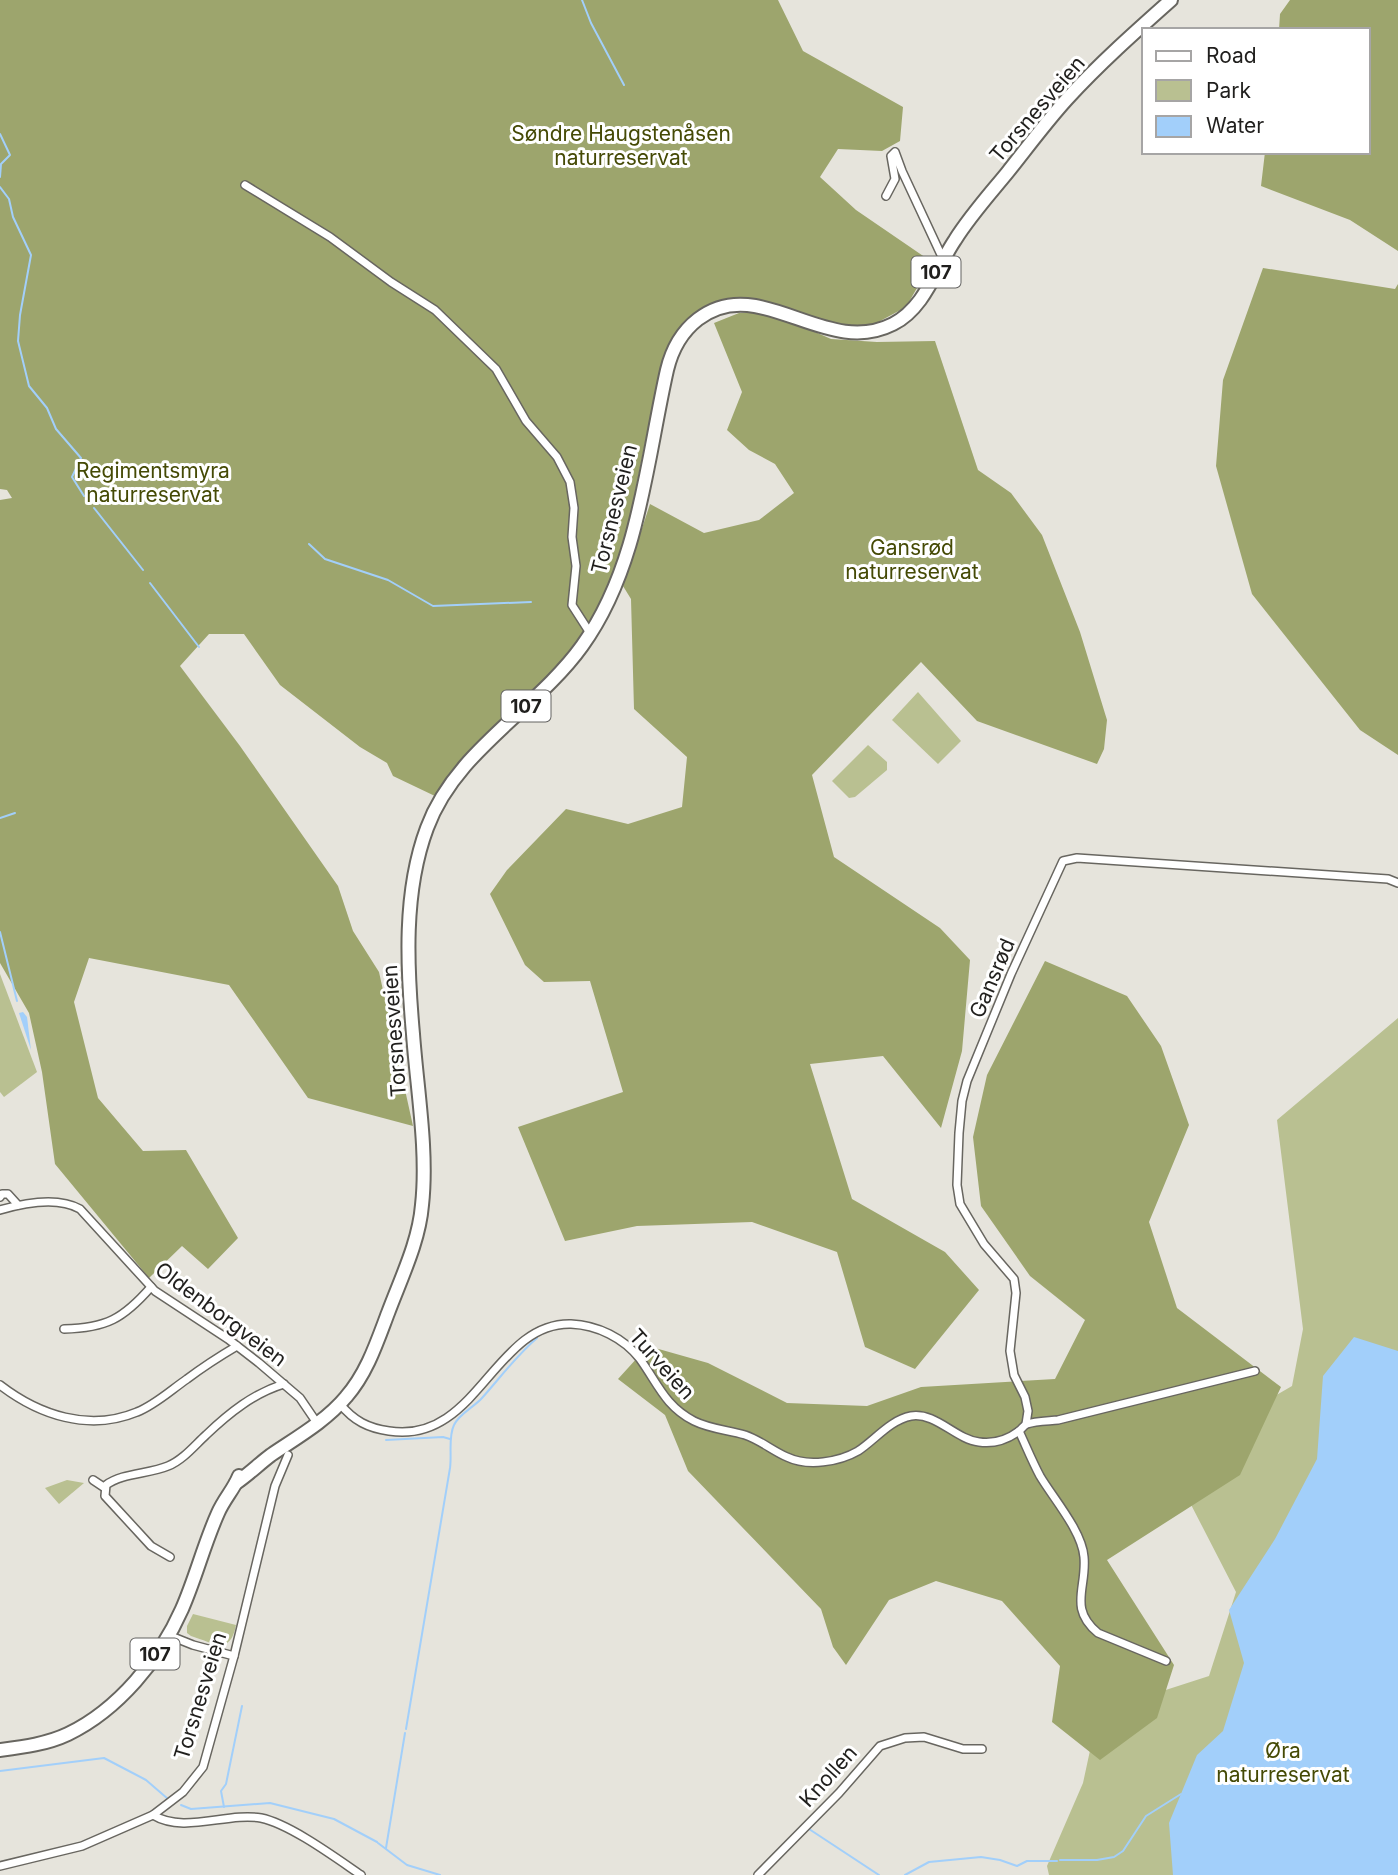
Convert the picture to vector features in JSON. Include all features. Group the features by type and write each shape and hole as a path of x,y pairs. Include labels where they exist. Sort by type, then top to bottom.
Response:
{"main road":[{"name":"Torsnesveien","path":"0,1750 43,1743 67,1734 88,1723 125,1692 153,1658 186,1600 218,1513 241,1473 270,1448 317,1423 340,1405 361,1377 416,1237 422,1206 422,1146 408,965 414,892 425,836 440,801 458,775 561,671 591,634 623,567 640,501 670,357 676,343 689,326 708,312 743,304 843,332 874,331 895,323 912,310 925,293 963,227 1066,100 1171,0"}],"street":[{"path":"886,196 895,183 891,156 895,152 943,259"},
{"path":"245,185 330,237 391,282 435,310 496,369 526,421 557,457 570,482 574,494 572,537 576,566 572,605 591,634"},
{"name":"Gansrød","path":"1026,1424 1028,1411 1025,1397 1014,1375 1010,1351 1016,1293 1014,1279 984,1244 960,1204 957,1185 959,1133 962,1101 976,1058 1063,861 1077,858 1388,879 1398,883"},
{"path":"0,1197 2,1194 8,1194 18,1205 1,1209"},
{"name":"Oldenborgveien","path":"18,1205 73,1205 86,1213 151,1287 237,1346 284,1384 300,1398 317,1423"},
{"path":"64,1329 106,1324 126,1314 151,1287"},
{"name":"Turveien","path":"340,1405 354,1420 380,1430 409,1433 422,1430 437,1424 469,1401 522,1341 536,1331 568,1324 589,1326 615,1336 638,1357 662,1395 681,1413 705,1426 748,1436 790,1459 835,1461 858,1451 892,1424 908,1417 930,1419 975,1442 991,1443 1019,1431 1026,1424"},
{"path":"0,1385 30,1405 56,1416 84,1421 118,1418 138,1412 237,1346"},
{"path":"1026,1424 1058,1420 1255,1371"},
{"path":"105,1488 115,1480 171,1465 226,1416 256,1396 284,1384"},
{"path":"1019,1431 1039,1474 1080,1542 1084,1558 1079,1605 1088,1625 1097,1633 1166,1661"},
{"name":"Torsnesveien","path":"0,1866 82,1846 153,1815 183,1792 203,1767 234,1656 275,1486 288,1455"},
{"path":"93,1480 105,1488"},
{"path":"105,1488 105,1496 151,1546 170,1557"},
{"path":"167,1635 234,1656"},
{"name":"Knollen","path":"758,1875 839,1793 880,1746 905,1738 923,1737 963,1749 982,1749"},
{"path":"153,1815 162,1820 176,1821 239,1817 265,1819 289,1830 361,1875"}],"green space":[{"path":"0,0 778,0 803,51 903,107 900,141 882,151 838,149 820,177 856,210 932,262 906,307 871,326 832,327 737,301 696,313 667,353 653,403 620,567 585,634 437,797 393,776 387,763 360,747 280,685 244,634 209,634 180,666 338,886 353,931 379,972 413,1126 308,1098 229,985 89,958 74,1002 98,1098 143,1151 186,1150 238,1238 208,1269 182,1246 149,1278 55,1164 42,1072 29,1013 0,963 0,500 12,498 7,490 0,489"},
{"path":"1290,0 1398,0 1398,251 1350,220 1261,186 1265,154 1370,154 1370,28 1279,28 1280,14"},
{"path":"1263,268 1395,289 1398,284 1398,755 1360,730 1252,594 1216,466 1223,380"},
{"name":"Gansrød naturreservat","path":"739,313 758,313 795,323 831,339 877,342 935,341 978,470 1011,493 1042,535 1080,632 1107,720 1104,749 1097,764 977,721 921,662 812,775 834,857 940,928 970,960 962,1051 941,1128 883,1056 810,1064 852,1199 945,1252 979,1290 915,1369 865,1347 837,1252 752,1222 637,1226 565,1241 518,1127 623,1092 590,981 544,982 525,965 490,894 507,870 566,809 628,824 682,807 687,757 634,709 631,599 623,586 650,504 704,533 759,520 794,493 775,464 749,450 727,430 742,392 714,323"},
{"path":"918,692 961,741 938,764 892,720"},
{"path":"868,745 887,762 887,770 855,797 849,798 832,781"},
{"path":"1045,961 1127,996 1161,1046 1189,1125 1149,1222 1177,1308 1281,1387 1240,1475 1107,1560 1174,1665 1157,1718 1100,1760 1052,1722 1060,1666 1002,1601 936,1581 889,1600 846,1665 833,1647 821,1609 688,1471 665,1415 618,1379 648,1346 708,1363 787,1403 867,1406 921,1387 1055,1379 1085,1320 1030,1276 981,1206 973,1137 987,1075"},
{"path":"0,974 37,1072 4,1097 0,1092"},
{"name":"Øra naturreservat","path":"1398,1018 1398,1875 1049,1875 1047,1866 1083,1783 1094,1732 1144,1697 1209,1676 1236,1592 1167,1458 1292,1386 1303,1329 1277,1120"},
{"path":"67,1480 84,1483 59,1504 45,1488"},
{"path":"193,1614 236,1625 230,1641 220,1645 191,1636 187,1633 187,1626"}],"water":[{"path":"23,1012 27,1017 31,1050 19,1013"},
{"path":"1354,1337 1398,1351 1398,1875 1173,1875 1169,1823 1197,1755 1223,1731 1244,1663 1229,1610 1275,1539 1317,1459 1323,1376"}],"waterway":[{"path":"582,0 591,23 624,85"},
{"path":"0,134 10,155 1,164 0,177"},
{"path":"0,187 9,199 13,217 31,255 18,341 29,386 47,408 56,429 81,458 72,477 84,496"},
{"path":"94,508 143,570"},
{"path":"309,544 325,559 388,580 433,606 531,602"},
{"path":"150,583 199,647"},
{"path":"0,818 15,813"},
{"path":"0,932 17,1001"},
{"path":"406,1729 450,1468 452,1430 459,1417 482,1398 537,1338"},
{"path":"386,1440 443,1437 450,1439"},
{"path":"224,1807 221,1791 226,1784 242,1706"},
{"path":"386,1848 405,1733"},
{"path":"0,1771 104,1758 146,1780 168,1799"},
{"path":"1060,1860 1114,1857 1123,1851 1146,1816 1181,1794"},
{"path":"181,1805 191,1809 270,1803 334,1819 377,1842"},
{"path":"809,1829 879,1875"},
{"path":"378,1843 407,1865 440,1875"},
{"path":"905,1875 929,1862 981,1857 1017,1866 1027,1861 1057,1861"}],"park label":[{"name":"Søndre Haugstenåsen naturreservat","path":"621,145"},
{"name":"Regimentsmyra naturreservat","path":"153,482"}]}
